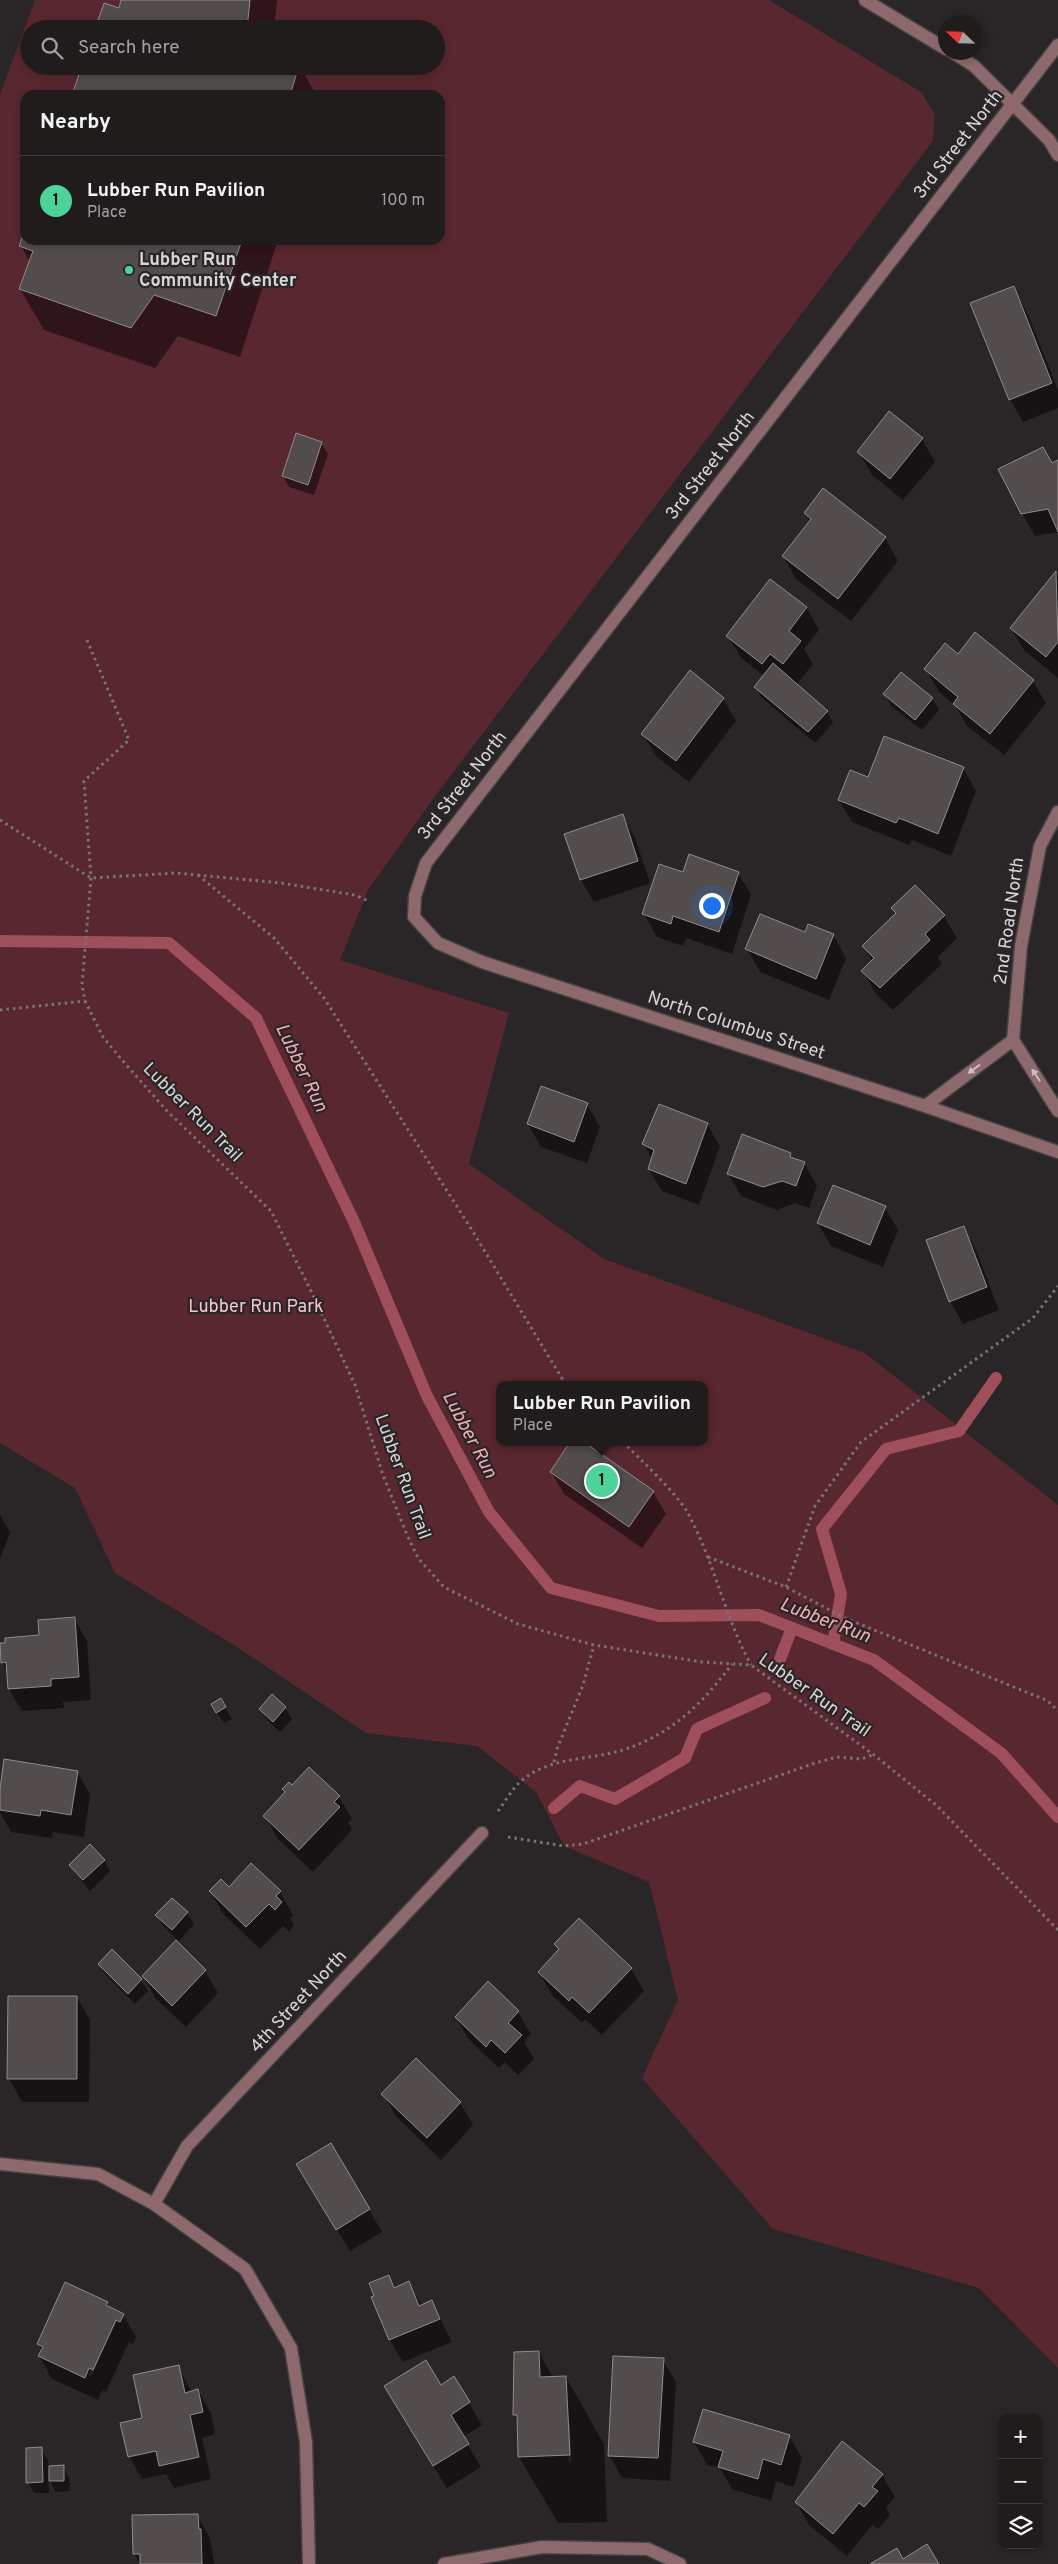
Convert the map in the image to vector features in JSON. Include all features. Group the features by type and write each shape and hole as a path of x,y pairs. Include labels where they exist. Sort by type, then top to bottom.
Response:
{"street":[{"path":"865,0 938,44"},
{"name":"3rd Street North","path":"414,918 415,896 426,863 1058,45"},
{"path":"965,60 974,66 1049,140 1058,156"},
{"name":"2nd Road North","path":"1013,1040 1021,946 1040,846 1058,812"},
{"name":"North Columbus Street","path":"414,918 438,943 482,962 925,1106 1058,1152"},
{"path":"925,1106 1013,1040 1058,1112"},
{"name":"4th Street North","path":"154,2204 187,2146 482,1833"},
{"path":"0,2164 98,2174 154,2204 245,2268 291,2348 306,2442 309,2564"},
{"path":"444,2564 542,2547 648,2549 680,2564"}],"path":[{"name":"Lubber Run Trail","path":"87,640 129,740 84,781 91,878 82,985 85,1001 103,1036 122,1060 167,1111 270,1211 314,1296 355,1386 384,1474 418,1558 444,1587 518,1624 594,1646 702,1662 751,1665 874,1755 936,1805 1058,1930"},
{"path":"0,820 91,878 176,873 281,883 355,895 368,901"},
{"path":"198,875 274,938 324,998 470,1227 564,1381"},
{"path":"0,1010 85,1001"},
{"path":"786,1587 816,1506 862,1442 1033,1318 1058,1286"},
{"path":"627,1446 685,1509 708,1557 735,1637 751,1665"},
{"path":"708,1557 786,1587 845,1618 1048,1701 1058,1711"},
{"path":"554,1762 557,1749 583,1685 594,1646"},
{"path":"732,1664 707,1696 688,1714 664,1731 622,1750 554,1762 517,1785 482,1833 564,1846 583,1844 815,1763 837,1757 861,1759 874,1755"}],"green space":[{"name":"Lubber Run Park","path":"35,0 769,0 921,92 935,115 933,141 436,795 368,890 340,960 509,1013 469,1164 604,1259 865,1353 1058,1505 1058,2368 979,2288 773,2229 642,2078 678,2000 649,1882 564,1846 536,1792 477,1746 366,1733 237,1647 115,1573 75,1488 0,1443 0,94 20,40 20,75 445,75 445,20 28,20"}],"building":[{"path":"121,0 250,0 248,20 98,20 104,3 119,8"},
{"path":"79,75 296,75 292,90 74,90"},
{"name":"Lubber Run Community Center","path":"20,243 20,245 240,245 216,316 154,295 131,328 19,289 33,251 19,246"},
{"path":"1014,286 1052,383 1009,400 970,303"},
{"path":"889,411 923,438 890,479 857,452"},
{"path":"296,433 322,442 308,485 282,476"},
{"path":"1043,447 1052,463 1058,460 1058,532 1048,509 1021,514 998,469"},
{"path":"823,488 886,537 838,599 782,556 811,519 804,513"},
{"path":"1056,571 1058,642 1046,657 1010,628"},
{"path":"770,579 807,607 789,631 801,641 783,664 770,654 762,664 726,636"},
{"path":"975,632 1034,680 990,734 953,704 958,697 924,669 945,643 958,654"},
{"path":"773,663 828,711 808,732 754,687"},
{"path":"690,670 724,698 676,761 641,734"},
{"path":"901,672 933,698 915,720 883,694"},
{"path":"884,736 964,767 938,834 899,818 896,823 838,800 850,770 868,777"},
{"path":"623,814 638,861 580,880 564,834"},
{"path":"689,854 739,872 719,932 673,916 671,924 642,914 659,864 683,872"},
{"path":"915,885 945,915 925,934 930,940 880,988 861,971 874,958 862,946 896,913 891,908"},
{"path":"760,914 805,932 808,924 834,934 816,979 745,949"},
{"path":"541,1086 588,1103 574,1142 527,1124"},
{"path":"659,1104 708,1123 686,1184 648,1169 654,1150 642,1144"},
{"path":"742,1134 791,1153 790,1157 805,1162 796,1186 782,1181 763,1187 727,1174"},
{"path":"833,1185 886,1206 870,1245 817,1223"},
{"path":"964,1226 987,1287 949,1302 926,1240"},
{"path":"567,1446 590,1446 654,1491 629,1527 550,1472"},
{"path":"75,1617 79,1677 51,1679 51,1686 8,1689 6,1662 1,1663 0,1643 5,1643 5,1638 39,1635 38,1620"},
{"path":"272,1694 286,1707 273,1722 259,1709"},
{"path":"221,1698 226,1707 216,1713 211,1704"},
{"path":"4,1759 78,1771 71,1815 41,1810 40,1816 0,1810 0,1789"},
{"path":"309,1767 340,1796 334,1802 340,1807 299,1850 263,1816 285,1792 282,1789 289,1782 292,1785"},
{"path":"90,1844 105,1860 83,1880 69,1865"},
{"path":"251,1863 281,1891 276,1896 282,1902 275,1910 269,1904 246,1927 209,1891 221,1879 229,1887"},
{"path":"172,1898 188,1912 172,1930 155,1915"},
{"path":"579,1918 632,1968 589,2013 572,1997 569,2001 538,1972 559,1949 554,1944"},
{"path":"176,1940 206,1970 172,2006 142,1976"},
{"path":"112,1949 142,1979 128,1994 98,1964"},
{"path":"488,1981 519,2011 508,2023 522,2035 505,2053 491,2040 486,2047 455,2017"},
{"path":"8,1996 77,1996 77,2079 7,2079"},
{"path":"416,2058 461,2102 427,2138 381,2094"},
{"path":"331,2143 370,2209 336,2230 296,2164"},
{"path":"389,2275 394,2288 409,2281 419,2306 432,2300 440,2319 389,2340 371,2297 374,2296 369,2283"},
{"path":"65,2282 108,2302 106,2305 124,2314 120,2322 116,2320 93,2370 89,2368 85,2378 38,2356 43,2347 37,2344"},
{"path":"539,2351 540,2377 566,2376 570,2455 518,2457 517,2415 513,2415 514,2352"},
{"path":"613,2356 664,2358 658,2458 608,2456"},
{"path":"426,2360 441,2385 454,2376 470,2402 451,2415 469,2444 433,2466 384,2386"},
{"path":"179,2365 185,2393 198,2389 203,2412 190,2415 199,2457 159,2466 156,2451 128,2457 120,2423 142,2418 133,2375"},
{"path":"703,2409 790,2435 781,2465 763,2459 758,2479 718,2467 723,2451 693,2442"},
{"path":"842,2441 883,2474 872,2487 878,2491 864,2507 859,2503 833,2534 795,2502"},
{"path":"42,2447 43,2482 26,2483 26,2448"},
{"path":"64,2465 64,2481 49,2481 49,2466"},
{"path":"198,2514 199,2529 201,2529 202,2564 140,2564 140,2554 133,2554 132,2515"},
{"path":"927,2544 939,2564 870,2564 897,2548 903,2559"}],"waterway":[{"name":"Lubber Run","path":"0,941 169,943 256,1018 355,1224 427,1396 489,1512 551,1588 659,1616 759,1615 874,1660 1001,1753 1058,1817"},
{"path":"833,1644 841,1594 822,1529 886,1449 959,1431 996,1378"},
{"path":"780,1659 792,1628"},
{"path":"554,1808 580,1786 615,1799 685,1758 697,1729 765,1698"}],"place":[{"name":"Lubber Run Community Center","path":"129,270"},
{"name":"Lubber Run Pavilion","path":"602,1481"}]}
